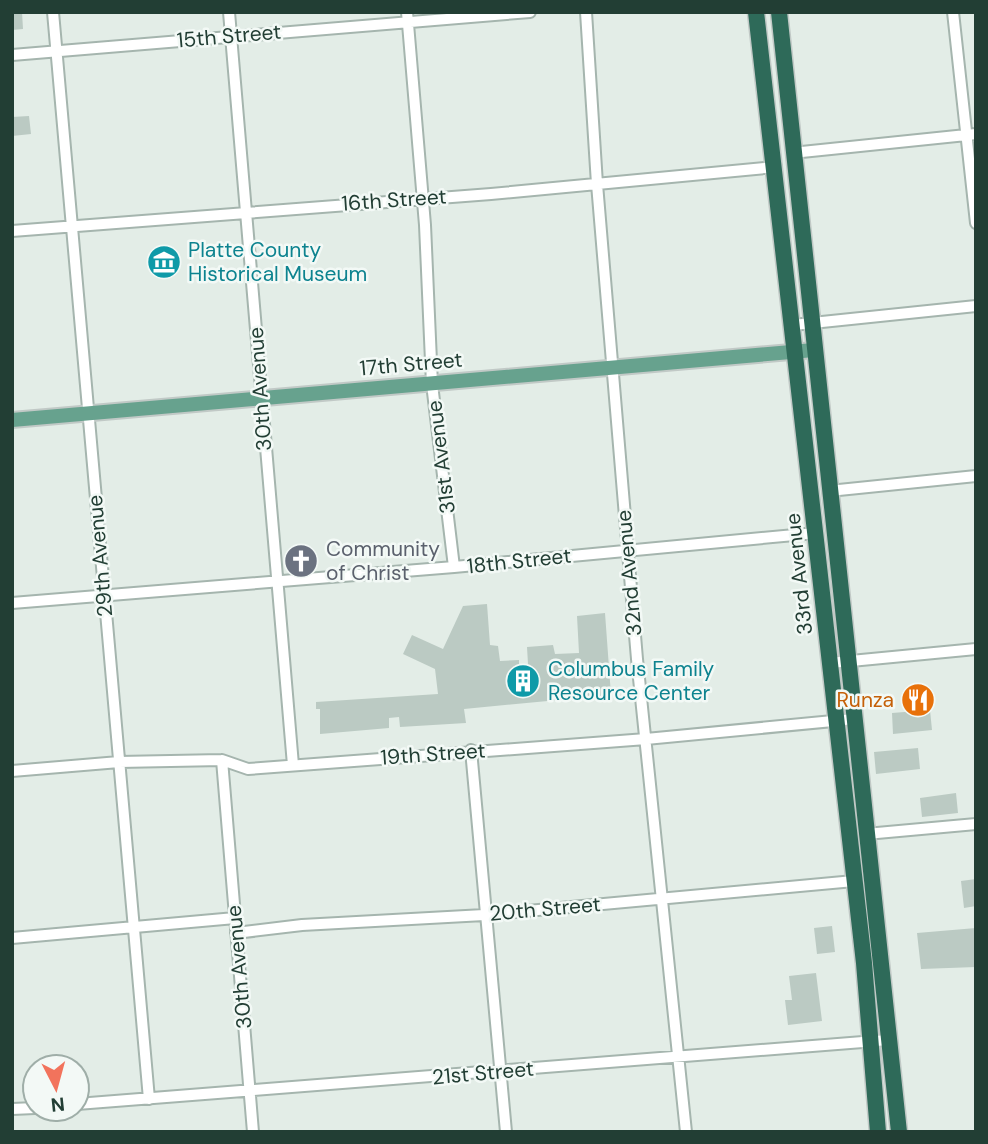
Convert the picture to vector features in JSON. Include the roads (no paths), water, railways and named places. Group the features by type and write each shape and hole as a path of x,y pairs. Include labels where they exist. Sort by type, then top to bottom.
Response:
{"highway":[{"name":"33rd Avenue","path":"757,12 872,1042 878,1132"},
{"name":"33rd Avenue","path":"779,12 899,1132"}],"main road":[{"name":"17th Street","path":"12,421 814,350"}],"street":[{"name":"29th Avenue","path":"53,12 149,1099"},
{"name":"30th Avenue","path":"229,12 275,580 293,765"},
{"name":"15th Street","path":"12,55 408,17 530,12"},
{"name":"32nd Avenue","path":"586,12 597,184 628,550 686,1132"},
{"path":"953,12 971,135 976,223"},
{"name":"31st Avenue","path":"408,17 423,198 432,384 454,567"},
{"path":"792,153 971,135"},
{"name":"16th Street","path":"12,231 776,167"},
{"path":"793,325 976,306"},
{"path":"829,491 976,476"},
{"name":"18th Street","path":"12,603 454,567 816,533"},
{"path":"830,663 976,649"},
{"name":"19th Street","path":"12,771 119,762 222,760 248,769 471,750 646,739 854,719"},
{"path":"471,750 484,915 506,1132"},
{"name":"30th Avenue","path":"222,760 253,1132"},
{"path":"866,834 976,824"},
{"name":"20th Street","path":"236,933 302,925 484,915 663,900 854,881"},
{"path":"12,938 235,918"},
{"name":"21st Street","path":"91,1103 888,1041"}],"place":[{"name":"Platte County Historical Museum","path":"164,262"},
{"name":"Community of Christ","path":"301,561"},
{"name":"Columbus Family Resource Center","path":"523,681"},
{"name":"Runza","path":"918,700"}]}
